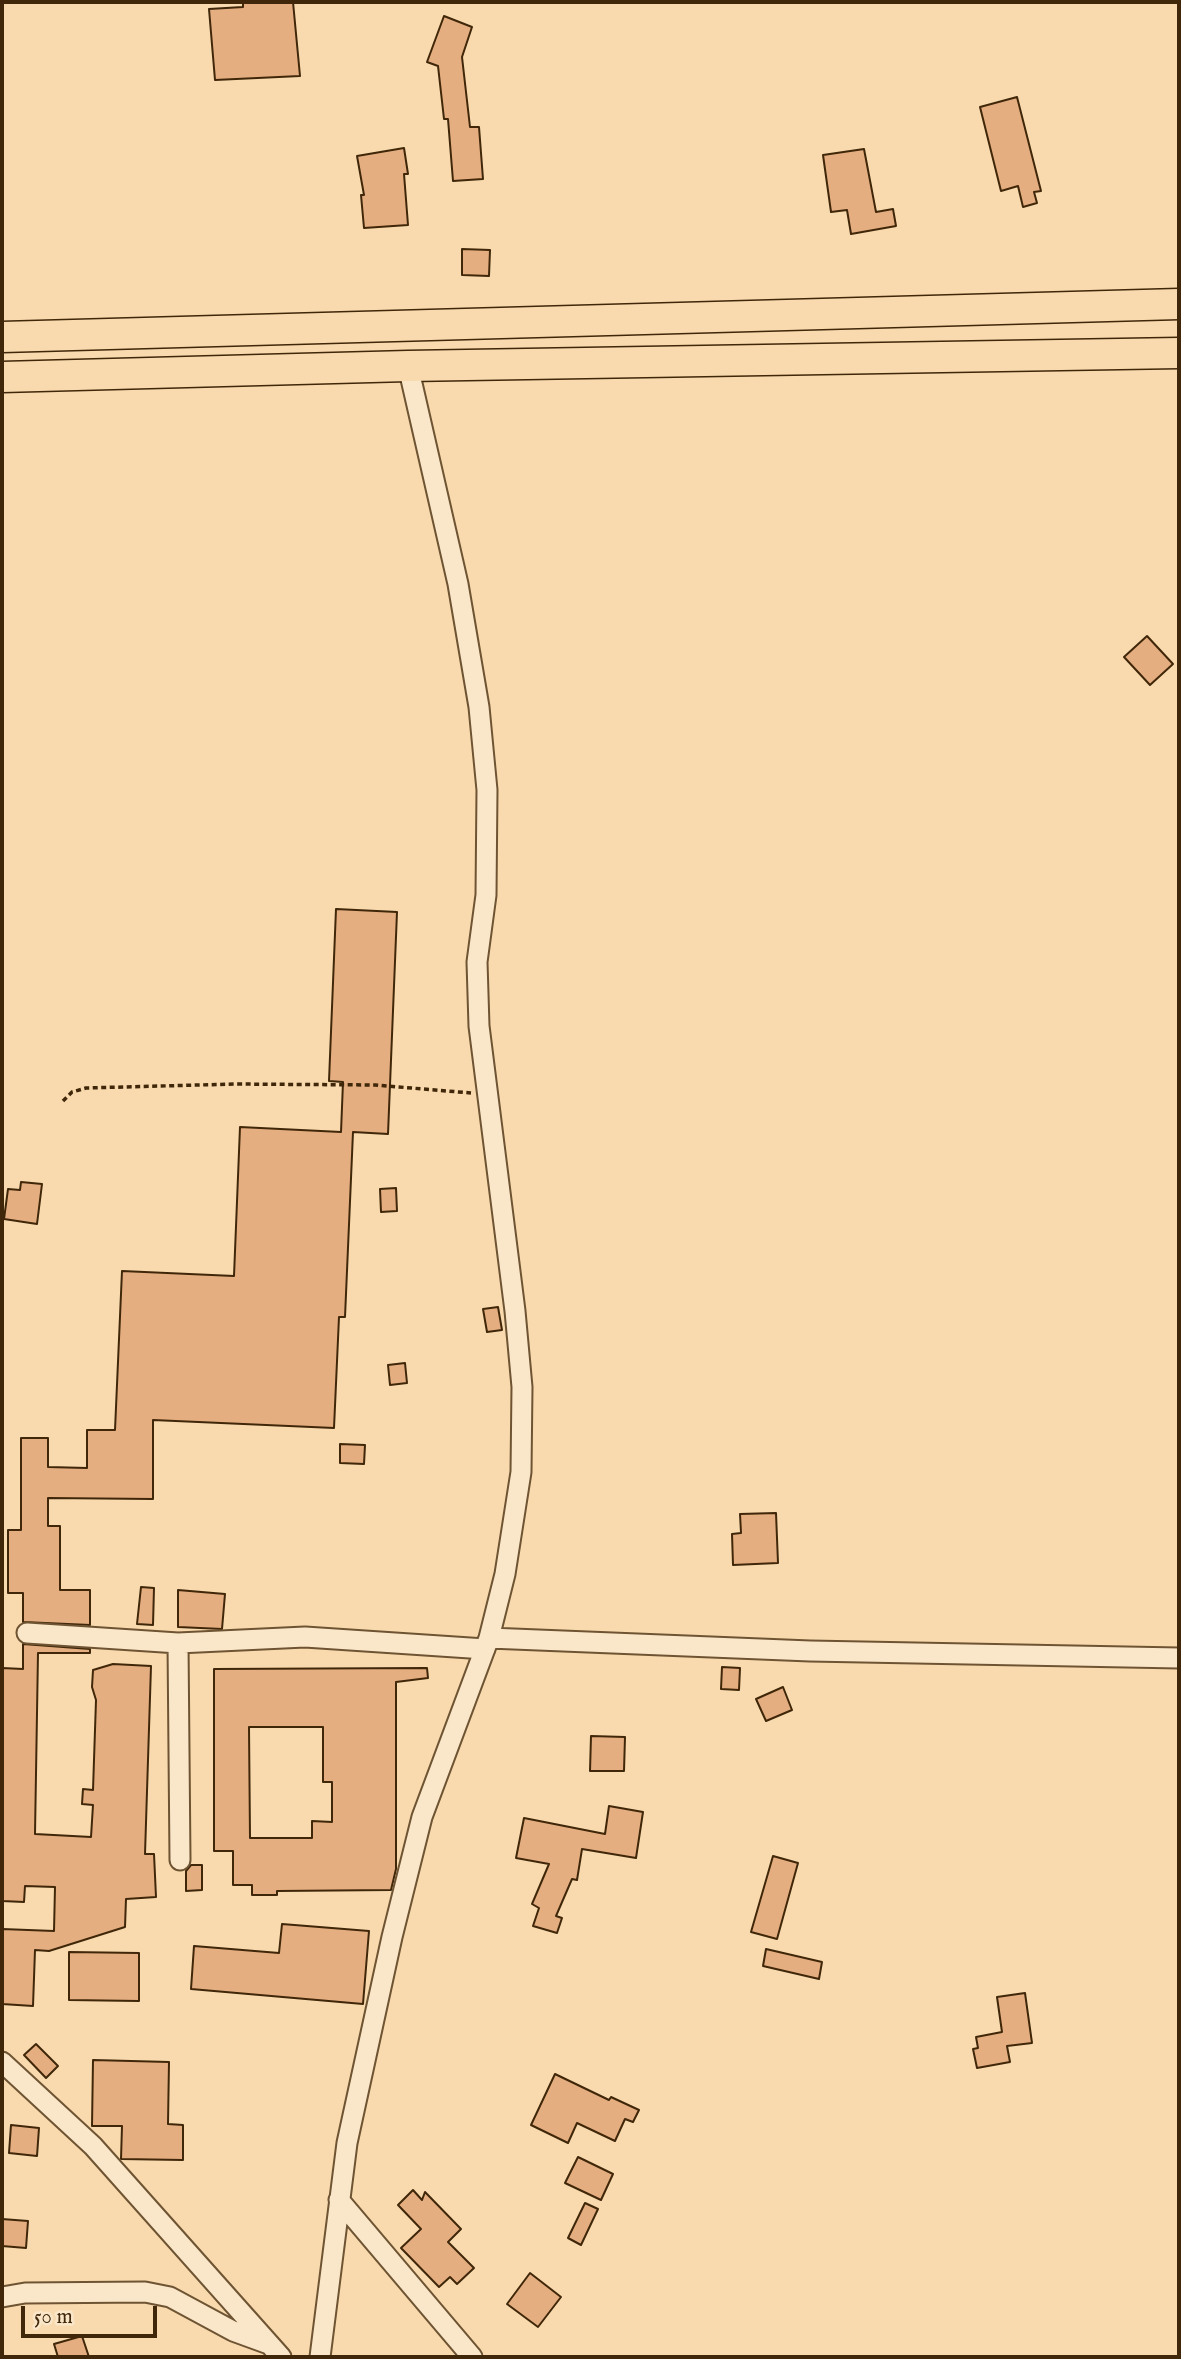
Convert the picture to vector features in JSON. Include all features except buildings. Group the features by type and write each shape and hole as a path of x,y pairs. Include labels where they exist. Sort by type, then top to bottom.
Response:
{"highway":[{"path":"2,337 1179,303"},
{"path":"2,377 408,366 1179,353"}],"street":[{"path":"320,2357 347,2143 389,1950 422,1817 487,1644 505,1574 521,1472 522,1387 515,1311 479,1026 477,962 486,895 487,790 479,707 458,584 408,366"},
{"path":"27,1633 178,1643 305,1637 487,1644 1179,1658"},
{"path":"178,1643 180,1860"},
{"path":"2,2062 93,2146 274,2350"},
{"path":"339,2200 472,2357"},
{"path":"2,2297 25,2293 145,2292 170,2297 274,2350"}],"path":[{"path":"63,1101 72,1093 86,1088 236,1084 375,1086 487,1094"}]}
